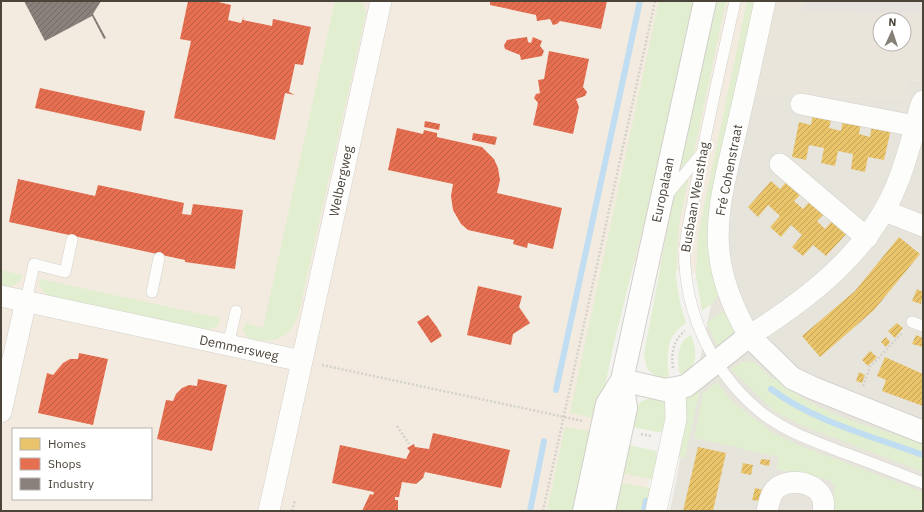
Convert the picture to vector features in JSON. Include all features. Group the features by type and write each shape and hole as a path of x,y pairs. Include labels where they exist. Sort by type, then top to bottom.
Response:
{"street":[{"name":"Welbergweg","path":"302,361 381,1"},
{"name":"Europalaan","path":"584,511 612,428 626,408 622,380 705,1"},
{"name":"Fré Cohenstraat","path":"749,336 741,322 725,284 719,250 719,218 765,1"},
{"path":"622,380 665,390 686,386 749,336 789,310 818,287 867,238 885,211 899,179 923,101"},
{"path":"801,104 915,126"},
{"path":"780,164 867,238"},
{"path":"885,211 923,226"},
{"name":"Demmersweg","path":"1,296 302,361"},
{"path":"1,412 26,301"},
{"path":"749,336 792,378 856,406 923,432"},
{"path":"269,511 302,361"},
{"path":"656,511 677,414 675,388"},
{"name":"Europalaan","path":"604,511 612,428"},
{"path":"767,511 770,498 777,488 788,484 805,483 816,488 822,495 824,506 823,511"}],"lane":[{"name":"Busbaan Weusthag","path":"735,1 702,153 688,231 684,264 692,310 706,344 716,362 742,395 766,416 789,430 923,483"},
{"path":"661,203 702,153"},
{"path":"26,301 34,264 66,272 72,240"},
{"path":"152,292 159,258"},
{"path":"228,345 236,311"},
{"path":"912,322 923,326"}],"path":[{"path":"543,511 655,1"},
{"path":"856,406 870,367 912,322"},
{"path":"302,361 672,440"},
{"path":"397,426 409,444"}],"shaded area":[{"path":"1,1 773,1 699,274 628,262 583,461 650,475 642,511 1,511"},
{"path":"773,1 923,1 923,81 908,80 905,98 753,94"},
{"path":"804,1 923,1 923,14 912,14 912,12 804,11"},
{"path":"908,80 923,81 923,511 670,511 753,94 904,98"}],"green space":[{"path":"335,1 362,1 366,13 298,316 294,324 285,335 279,338 273,340 250,339 243,331 246,323 263,328"},
{"path":"659,1 694,1 655,178 614,343 598,419 570,413"},
{"path":"715,1 726,1 679,224 676,277 680,303 686,323 679,328 671,340 668,353 669,376 666,378 655,376 647,369 644,354 680,163"},
{"path":"747,1 759,1 719,295 713,303 702,311 696,276 698,235"},
{"path":"1,270 22,275 21,280 11,287 1,285"},
{"path":"40,279 220,318 218,326 208,330 46,295 39,285"},
{"path":"725,310 734,331 729,339 718,348 707,323"},
{"path":"691,335 695,346 694,363 688,372 682,375 679,372 678,361 680,346 686,338"},
{"path":"750,361 756,364 773,380 776,377 791,390 826,410 865,425 923,443 923,472 796,423 773,410 731,369 742,362"},
{"path":"717,382 733,402 773,433 798,445 923,492 923,511 829,511 835,487 830,480 776,469 779,457 694,438 703,393"},
{"path":"700,389 685,458 674,456 685,400"},
{"path":"654,398 666,403 665,431 657,432 628,426 639,403"},
{"path":"565,427 594,432 577,511 547,511"},
{"path":"623,444 657,451 656,455 662,457 654,480 618,472"},
{"path":"617,482 650,488 653,491 649,511 610,511"}],"building: Homes":[{"path":"813,113 832,117 829,128 841,131 843,119 861,123 859,134 870,137 872,125 891,129 884,160 868,157 865,172 851,169 853,154 838,151 835,166 821,163 824,148 809,145 806,160 792,157 799,122 811,125"},
{"path":"788,180 802,193 794,201 803,209 811,200 825,213 817,221 825,229 833,220 847,233 826,256 813,245 803,256 792,247 802,235 791,225 781,237 770,227 780,216 768,205 758,217 748,207 771,181 780,189"},
{"path":"899,237 920,254 874,310 820,357 802,336 855,291"},
{"path":"917,289 923,292 921,304 912,301"},
{"path":"897,323 903,328 895,338 888,331"},
{"path":"916,335 923,338 923,347 912,344"},
{"path":"886,337 890,342 886,347 881,342"},
{"path":"870,351 877,357 868,366 862,360"},
{"path":"885,357 923,374 923,406 882,391 886,380 877,376"},
{"path":"859,372 865,375 862,383 856,381"},
{"path":"698,447 726,453 713,511 683,511"},
{"path":"761,459 770,460 769,466 760,464"},
{"path":"743,463 753,465 751,475 741,473"},
{"path":"755,488 763,490 761,501 752,500"}],"building: Shops":[{"path":"188,1 214,1 231,5 228,20 241,23 244,16 243,20 272,26 273,19 311,27 303,65 295,64 289,92 295,95 285,93 275,140 174,118 191,41 180,39"},
{"path":"490,1 607,1 601,29 560,21 553,25 550,19 537,21 536,15 490,5"},
{"path":"527,37 528,42 531,43 533,37 542,41 540,46 544,51 542,56 521,60 520,55 505,49 504,45 507,40"},
{"path":"549,51 589,59 583,87 587,92 585,96 576,99 579,107 573,134 533,125 538,103 534,98 536,94 540,93 538,80 544,79"},
{"path":"40,88 145,111 141,131 35,108"},
{"path":"425,121 440,124 439,130 424,127"},
{"path":"397,128 423,134 424,130 437,133 437,137 482,147 494,159 498,168 500,180 497,193 562,208 553,249 528,243 527,248 513,244 514,240 468,230 461,224 453,210 451,196 453,184 388,170"},
{"path":"473,133 497,137 495,145 472,140"},
{"path":"18,179 95,196 98,185 184,203 182,214 191,215 193,204 243,210 235,269 185,262 185,260 9,222"},
{"path":"478,286 522,296 519,307 530,323 513,334 511,345 467,335"},
{"path":"428,315 442,336 431,343 417,322"},
{"path":"79,353 108,359 93,425 38,413 47,373 53,375 63,363 70,359 78,359"},
{"path":"198,379 227,385 212,451 157,439 166,400 173,401 176,394 182,388 189,385 197,386"},
{"path":"433,433 510,450 501,488 425,472 423,478 416,484 402,482 399,497 395,497 395,500 398,500 398,511 362,511 370,494 373,495 374,492 332,483 340,445 406,459 410,451 407,448 414,444 415,447 429,449"}],"building: Industry":[{"path":"24,1 101,1 93,14 106,38 104,39 92,16 45,41"}],"waterway":[{"path":"556,390 640,1"},
{"path":"771,389 788,400 825,419 864,435 923,455"},
{"path":"530,511 544,441"},
{"path":"644,511 646,501"}]}
